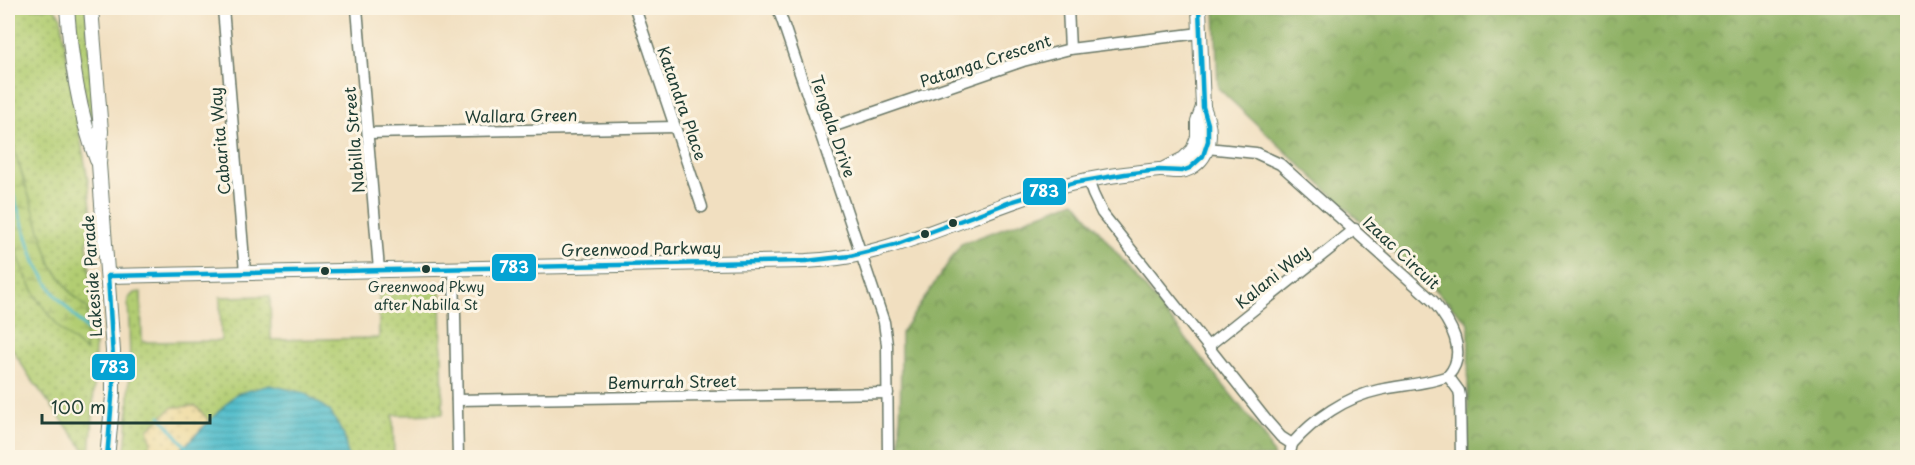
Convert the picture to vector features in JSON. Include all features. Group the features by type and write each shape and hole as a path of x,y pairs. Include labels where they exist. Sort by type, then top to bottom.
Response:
{"street":[{"name":"Lakeside Parade","path":"67,8 83,117 99,164"},
{"name":"Lakeside Parade","path":"91,8 101,131 99,164 114,374 107,458"},
{"name":"Cabarita Way","path":"224,8 245,272"},
{"name":"Nabilla Street","path":"357,8 379,270"},
{"name":"Katandra Place","path":"635,8 702,207"},
{"path":"1068,8 1070,49"},
{"name":"Greenwood Parkway","path":"108,276 806,261 862,254 1050,190 1088,180 1162,170 1176,172 1190,168 1201,158 1209,140 1208,120 1203,107 1199,8"},
{"name":"Tengala Drive","path":"783,9 820,131 884,322 887,345 888,458"},
{"name":"Patanga Crescent","path":"820,131 1014,64 1070,49 1200,33"},
{"name":"Greenwood Parkway","path":"1162,170 1184,159 1193,150 1198,137 1198,121 1203,107"},
{"name":"Wallara Green","path":"368,133 675,127"},
{"name":"Izaac Circuit","path":"1207,148 1248,152 1274,160 1287,169 1425,293 1446,318 1458,349 1457,363 1449,376"},
{"path":"1088,180 1102,213 1281,437 1292,444"},
{"name":"Kalani Way","path":"1208,346 1355,229"},
{"path":"454,268 459,458"},
{"path":"1289,458 1292,444 1327,414 1352,399 1378,390 1449,376 1460,396 1461,458"},
{"name":"Bemurrah Street","path":"457,400 888,393"}],"green space":[{"path":"8,8 54,8 61,17 88,180 93,226 87,243 94,309 95,345 90,454 86,452 29,376 8,342"},
{"path":"73,8 86,8 95,124 91,125 82,81"},
{"path":"1215,8 1907,8 1907,457 1467,457 1469,323 1218,88"},
{"path":"8,131 51,264 71,293 88,309 85,351 61,330 37,298 22,268 8,222"},
{"path":"1075,201 1265,437 1274,457 900,457 901,333 961,244"},
{"path":"434,287 441,293 443,414 393,415 394,457 124,458 130,378 128,299 134,293 141,292 142,342 221,341 220,297 270,296 271,340 379,338 379,288"}],"sand":[{"path":"196,406 210,422 174,457 148,457 151,440 148,429 173,407"}],"water":[{"path":"270,385 304,393 330,411 344,436 348,457 174,457 236,394"}],"waterway":[{"path":"8,179 35,262 53,292 87,330"},
{"path":"160,416 188,449"}],"transit line":[{"name":"783","path":"108,276 806,261 850,256 895,245 1013,201 1073,183 1125,174 1159,170 1182,171 1190,168 1203,156 1208,141 1208,124 1203,107 1199,8"},
{"name":"783","path":"107,458 114,374 108,276"}],"place":[{"name":"Greenwood Pkwy after Nabilla St","path":"426,269"}]}
